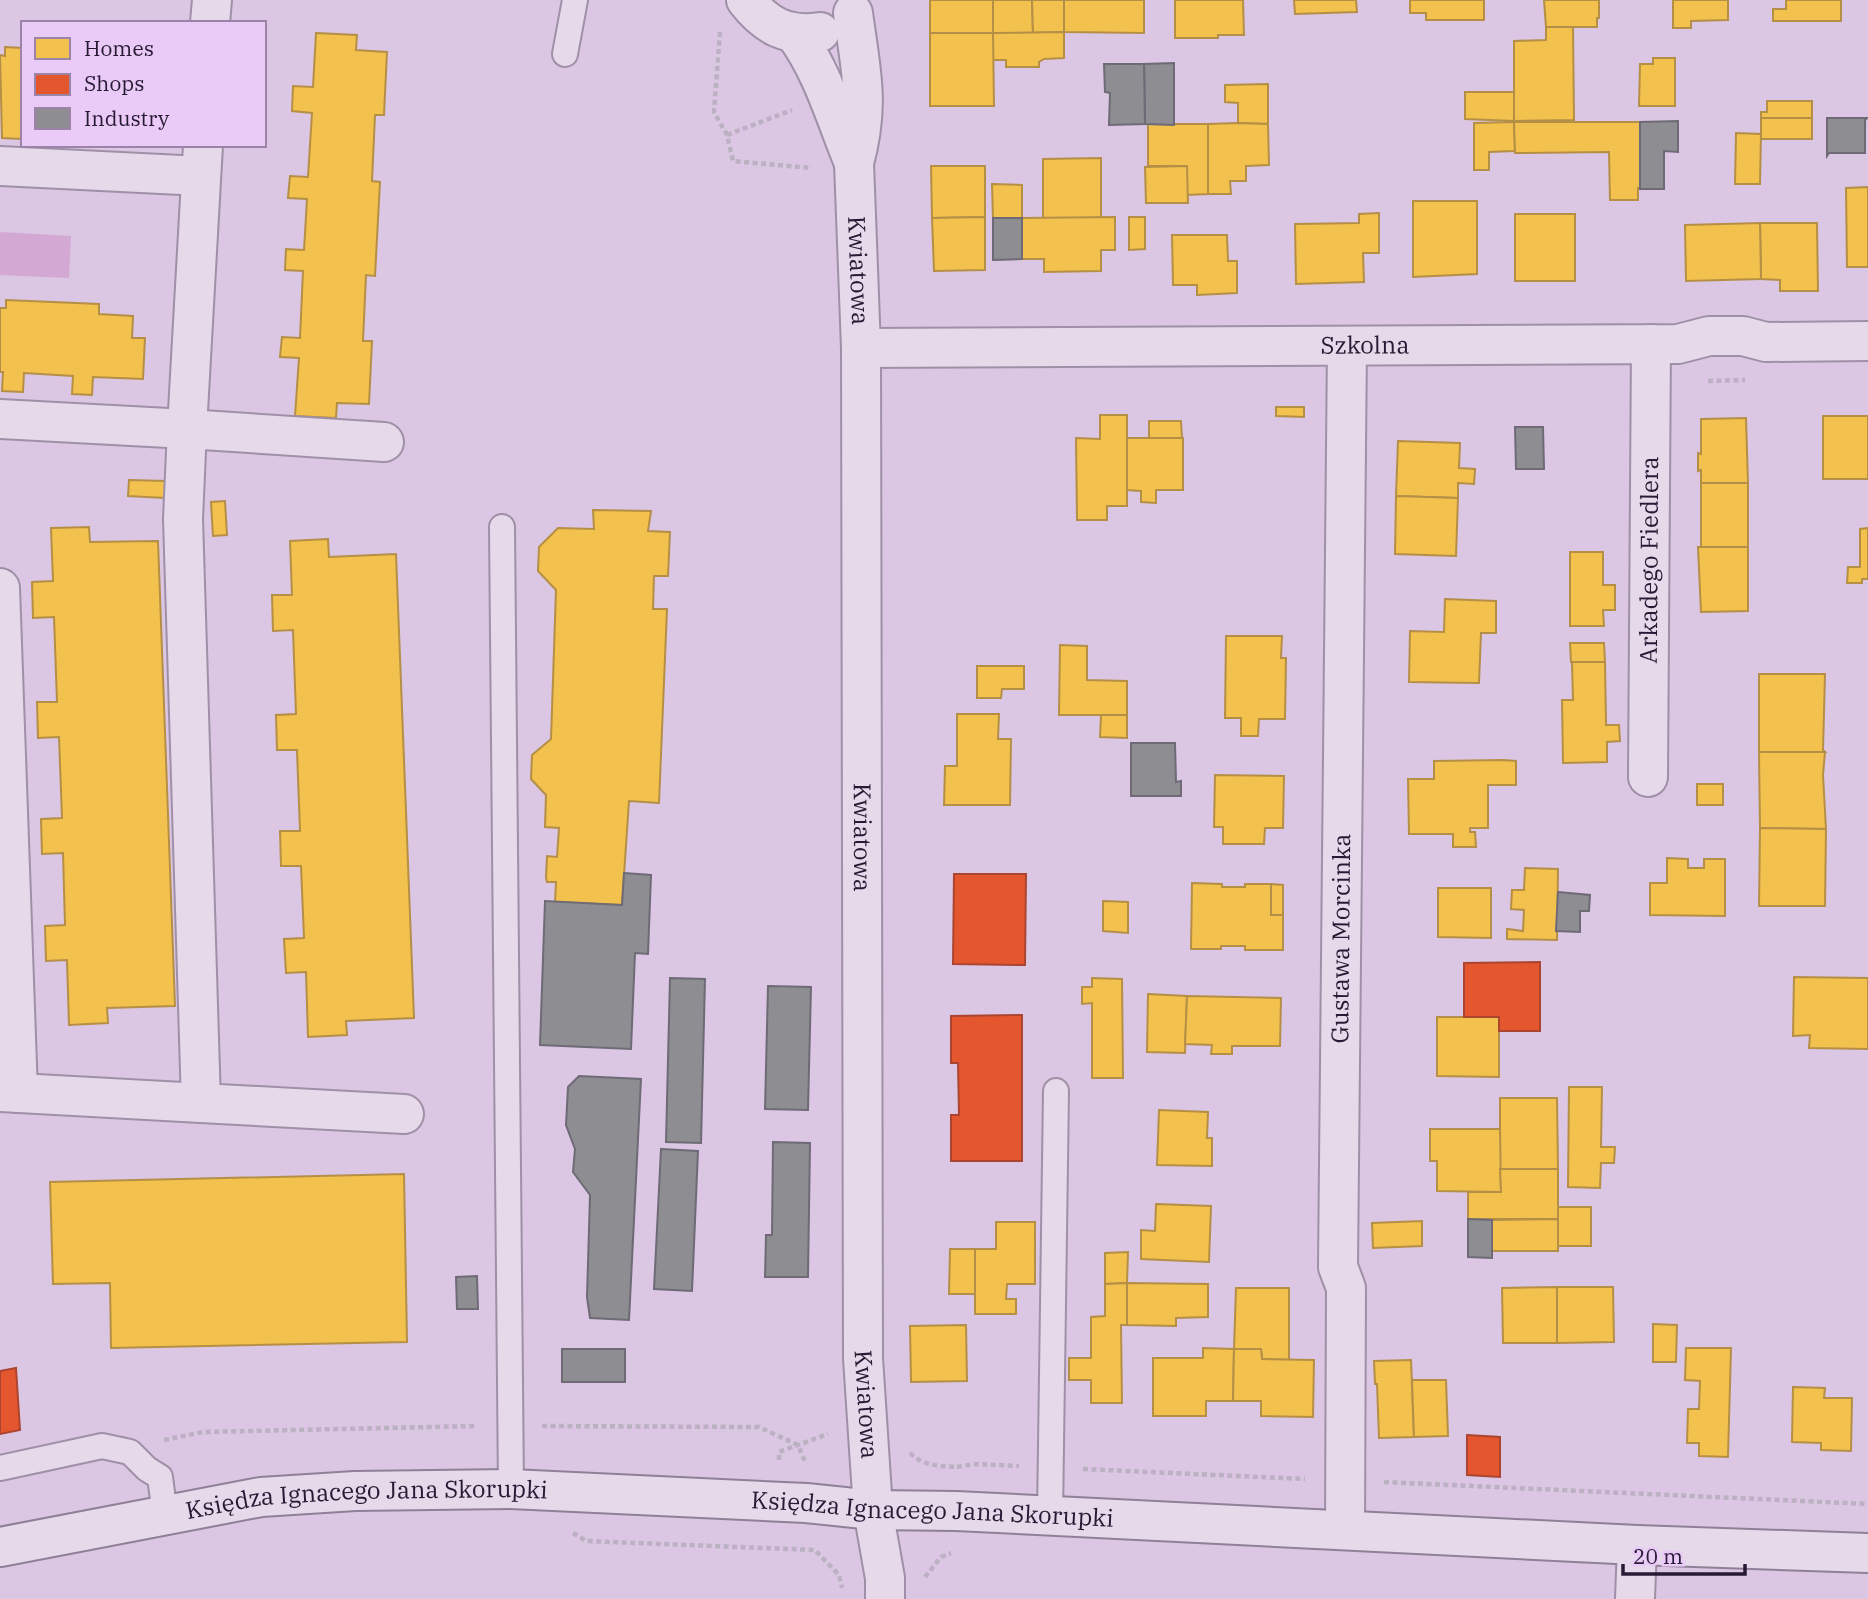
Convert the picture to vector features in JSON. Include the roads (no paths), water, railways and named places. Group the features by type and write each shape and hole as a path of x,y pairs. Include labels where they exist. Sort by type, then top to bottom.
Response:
{"street":[{"path":"210,21 212,0"},
{"path":"746,0 759,16 775,28 795,34 832,28 857,7"},
{"name":"Kwiatowa","path":"857,7 865,100 862,135 854,163 860,348 863,1358 873,1510 885,1578 885,1599"},
{"name":"Kwiatowa","path":"795,34 818,70 854,163"},
{"path":"0,166 202,161 183,519 201,1102"},
{"name":"Szkolna","path":"860,348 1678,344 1709,336 1743,336 1766,342 1868,341"},
{"name":"Arkadego Fiedlera","path":"1648,777 1651,344"},
{"name":"Gustawa Morcinka","path":"1345,1530 1346,1288 1338,1267 1347,346"},
{"path":"0,419 384,442"},
{"path":"0,588 9,1093 404,1114"},
{"name":"Księdza Ignacego Jana Skorupki","path":"0,1547 261,1497 355,1491 511,1489 806,1503 873,1510 956,1511 1637,1545 1868,1553"},
{"path":"1635,1599 1637,1545"}],"lane":[{"path":"565,54 575,0"},
{"path":"502,527 511,1489"},
{"path":"1050,1517 1056,1091"},
{"path":"0,1468 102,1446 130,1452 159,1477 165,1515"}]}
